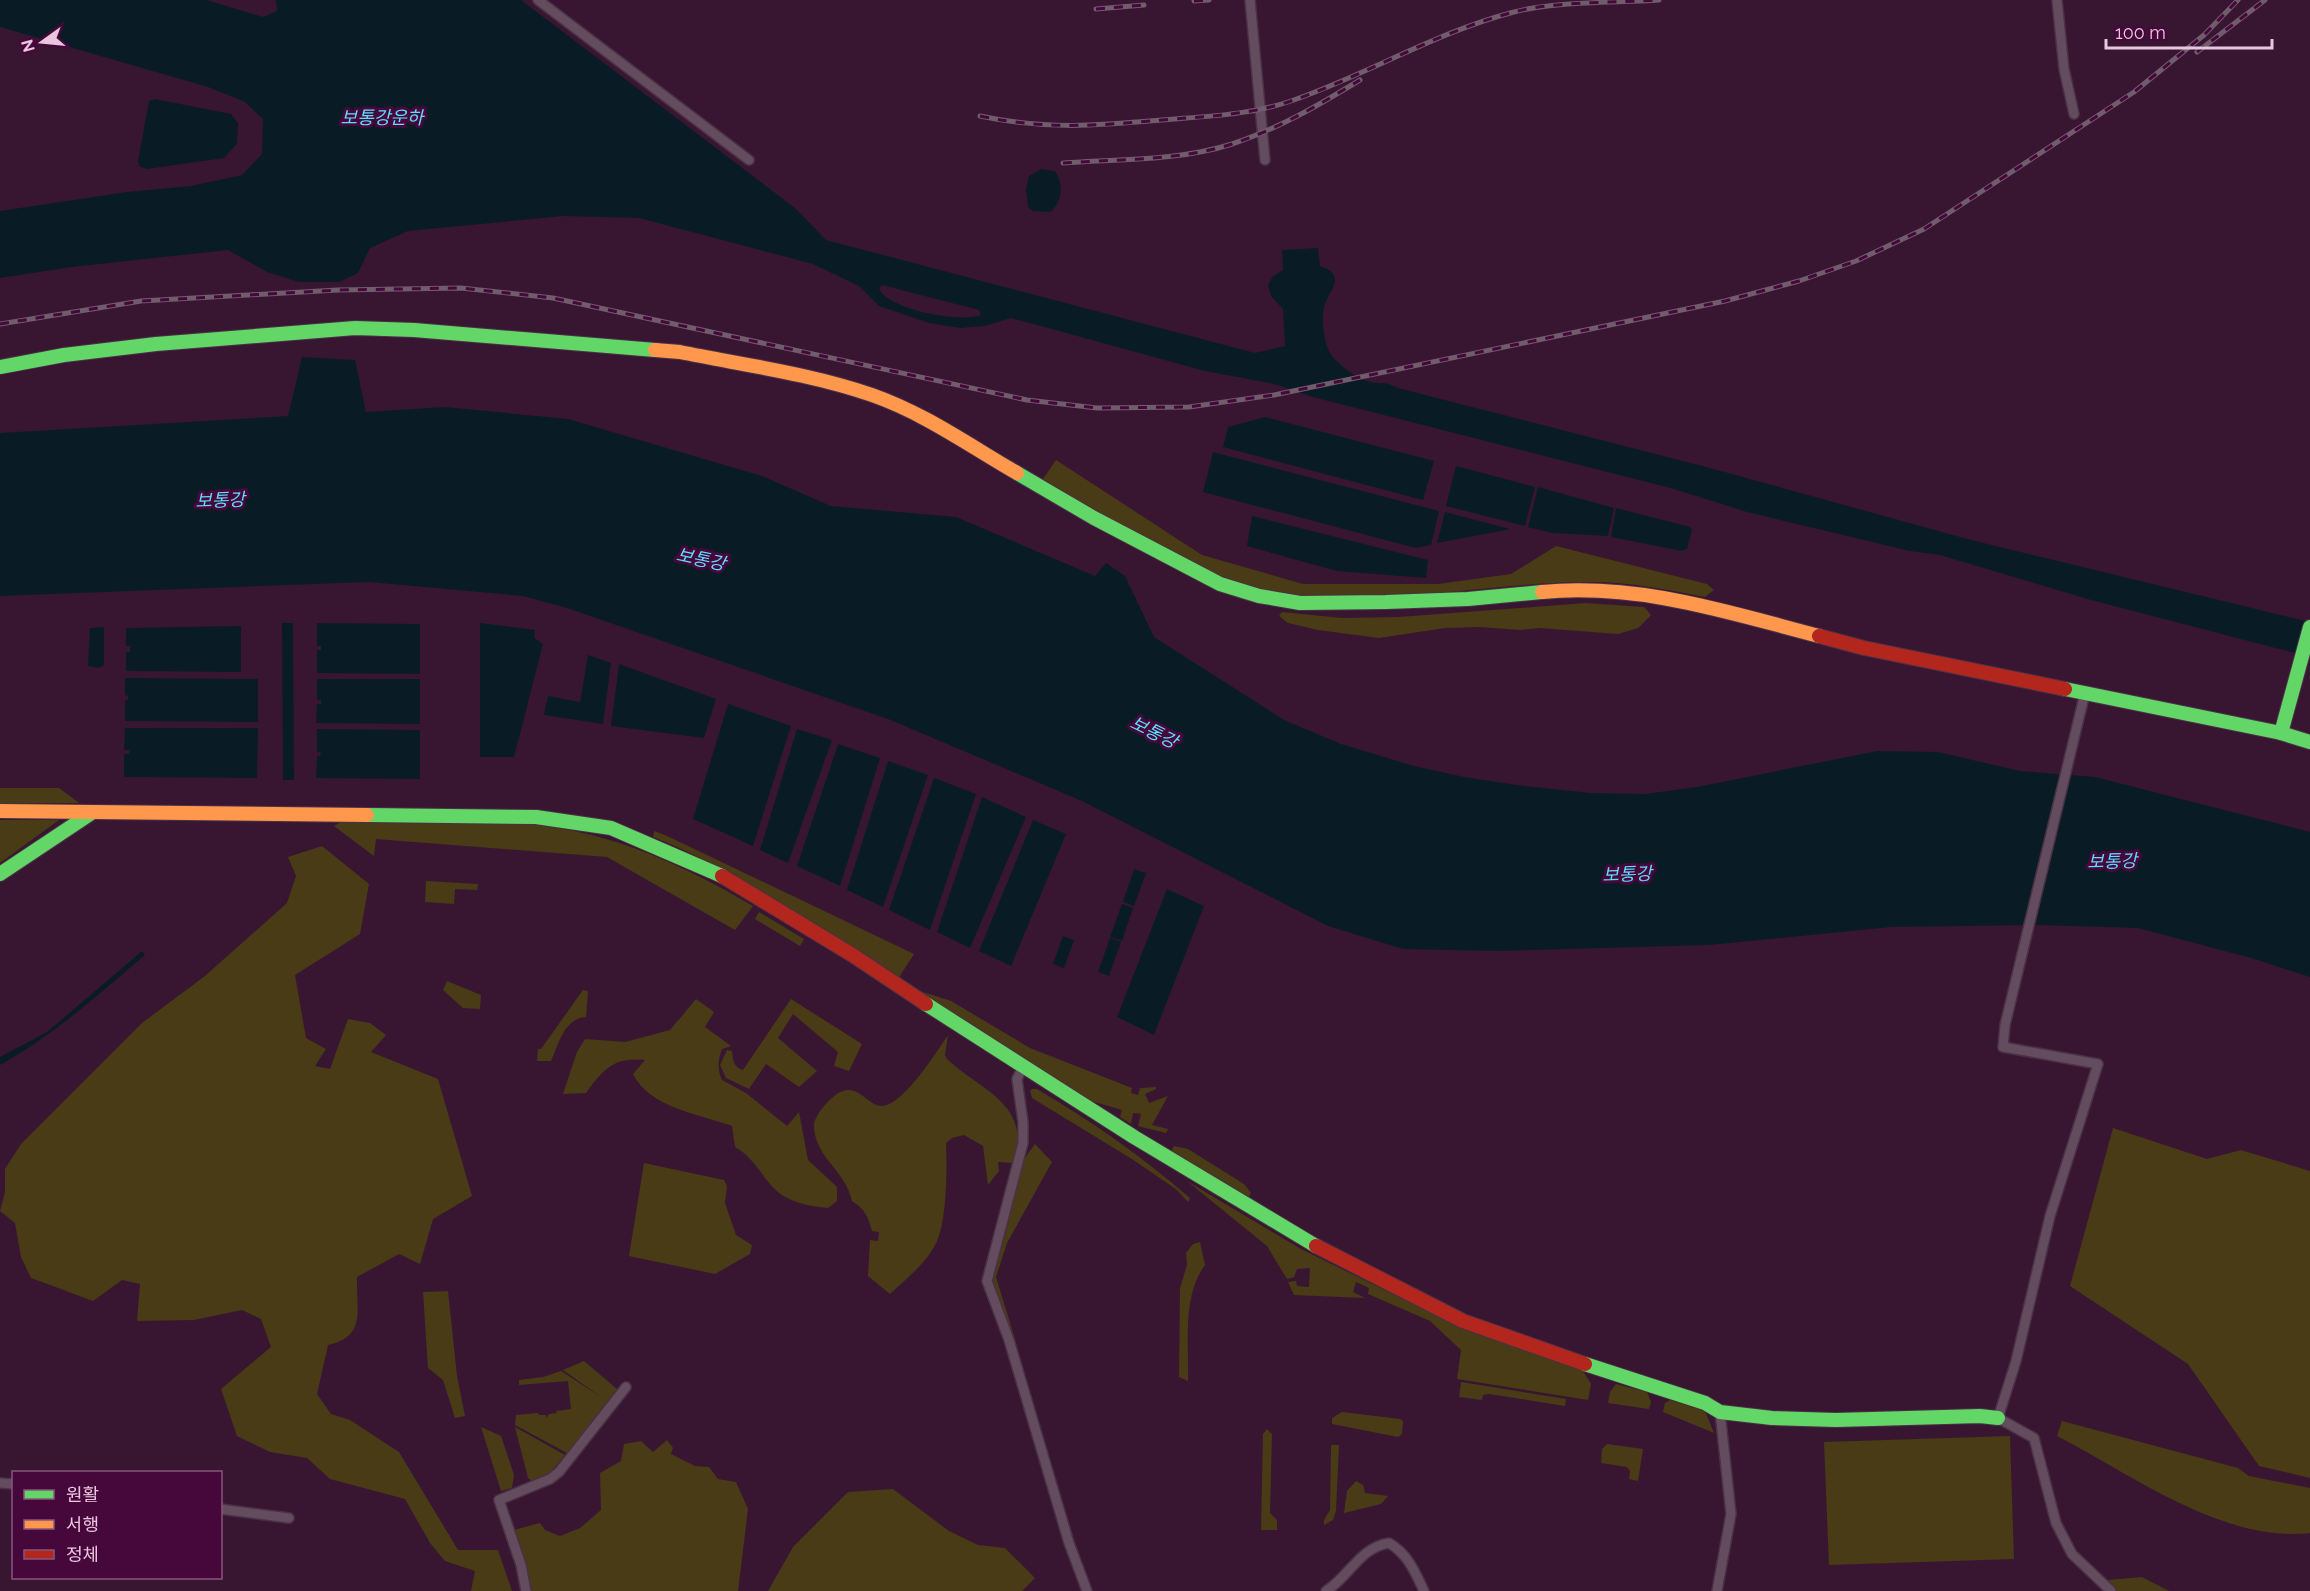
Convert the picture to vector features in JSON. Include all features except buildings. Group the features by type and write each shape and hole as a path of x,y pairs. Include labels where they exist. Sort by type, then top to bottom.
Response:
{"main road":[{"path":"0,367 64,355 145,346 284,332 355,328 414,330 680,352 832,382 873,395 911,411 1094,518 1220,584 1258,596 1300,603 1386,602 1468,599 1556,591 1632,594 1679,599 1864,648 2281,733 2310,742"},
{"path":"2281,733 2310,627"},
{"path":"0,811 536,817 610,828 712,870 854,956 951,1022 1024,1065 1134,1137 1301,1237 1463,1321 1521,1343 1705,1403 1720,1412 1752,1417 1836,1420 1980,1416 1998,1418"},
{"path":"0,874 93,812"}],"street":[{"path":"538,0 749,160"},
{"path":"1250,0 1265,160"},
{"path":"2057,0 2064,69 2074,114"},
{"path":"2085,693 2082,714 2005,1025 2003,1047 2098,1064 2050,1216 2016,1361 1998,1418 2034,1438 2056,1523 2072,1554 2110,1591"},
{"path":"1024,1065 1017,1079 1023,1122 1023,1143 987,1281 1009,1340 1070,1543 1087,1591"},
{"path":"526,1591 521,1565 499,1500 550,1479 559,1472 626,1388"},
{"path":"1717,1591 1731,1514 1720,1412"},
{"path":"222,1509 289,1518"},
{"path":"1326,1591 1335,1585 1371,1547 1389,1543 1399,1549 1409,1561 1424,1591"}],"shaded area":[{"path":"1056,460 1202,555 1303,584 1438,584 1511,574 1556,546 1707,584 1714,590 1705,597 1630,584 1584,582 1379,598 1338,598 1297,596 1257,589 1233,582 1199,567 1119,524 1043,479"},
{"path":"1586,603 1644,607 1651,615 1638,628 1618,634 1540,628 1520,630 1480,627 1445,628 1379,638 1318,630 1288,623 1279,616 1282,612 1342,618 1399,617"},
{"path":"0,788 59,788 79,803 0,803"},
{"path":"0,820 59,820 0,863"},
{"path":"486,821 562,828 619,843 674,864 753,906 735,930 607,857 376,839 374,856 334,826 341,822"},
{"path":"654,831 914,954 898,979 748,884 653,837"},
{"path":"322,846 369,884 360,934 295,975 306,1038 326,1049 315,1066 330,1069 348,1019 370,1023 386,1035 371,1052 438,1079 472,1196 433,1219 420,1264 399,1254 357,1277 357,1320 349,1335 328,1345 317,1394 331,1414 350,1420 399,1452 458,1550 498,1550 512,1591 471,1591 475,1571 445,1561 430,1543 405,1499 330,1479 307,1458 270,1452 237,1436 221,1389 271,1347 261,1319 242,1310 194,1320 137,1321 140,1284 122,1280 93,1301 31,1278 21,1257 15,1223 0,1211 5,1192 5,1169 21,1144 142,1023 205,976 287,903 296,876 288,857"},
{"path":"426,881 478,884 477,890 455,889 454,904 425,902"},
{"path":"759,912 804,939 800,946 755,919"},
{"path":"447,981 481,995 480,1009 463,1008 443,990"},
{"path":"583,990 588,991 586,1017 579,1018 567,1027 551,1061 537,1061 538,1049 541,1049"},
{"path":"923,992 951,1001 1030,1048 1132,1088 1131,1093 1138,1095 1140,1088 1156,1087 1145,1094 1149,1103 1168,1096 1152,1125 1168,1129 1166,1133 1138,1126 1141,1114 1133,1113 1131,1124 1120,1117 1122,1110 1091,1101 920,994"},
{"path":"696,999 714,1012 705,1027 731,1046 722,1049 719,1068 722,1080 746,1093 787,1126 799,1112 808,1160 837,1187 837,1201 828,1208 798,1203 776,1190 749,1158 735,1147 732,1126 676,1108 651,1095 633,1074 645,1060 617,1063 604,1071 586,1093 563,1094 577,1052 585,1039 625,1042 670,1030"},
{"path":"791,999 862,1044 849,1071 834,1066 838,1052 793,1014 778,1038 817,1071 799,1087 766,1064 749,1089 726,1078 720,1065 727,1050 732,1051 735,1065 743,1070"},
{"path":"948,1035 945,1055 947,1059 1000,1101 1010,1112 1016,1126 1018,1143 1014,1163 998,1162 999,1171 988,1185 983,1146 964,1135 952,1138 946,1143 945,1207 937,1241 922,1263 890,1294 868,1276 870,1240 878,1241 879,1232 872,1231 865,1214 852,1201 843,1180 819,1145 814,1123 824,1106 842,1091 856,1092 880,1106 895,1101 921,1074"},
{"path":"1037,1089 1097,1126 1190,1198 1188,1202 1177,1190 1135,1161 1032,1098 1030,1091"},
{"path":"2113,1128 2207,1159 2241,1150 2310,1171 2310,1478 2259,1466 2188,1364 2070,1286"},
{"path":"1035,1144 1052,1162 1007,1243 996,1277 1015,1339 1012,1339 991,1278 1024,1159"},
{"path":"1174,1146 1188,1149 1244,1184 1251,1193 1247,1200 1171,1152"},
{"path":"644,1163 724,1180 727,1186 725,1203 736,1235 752,1245 750,1254 715,1274 629,1256"},
{"path":"1187,1181 1301,1249 1462,1328 1583,1371 1591,1384 1588,1400 1457,1379 1461,1350 1430,1321 1368,1294 1369,1288 1356,1282 1353,1292 1365,1298 1294,1295 1288,1282 1296,1281 1297,1286 1309,1287 1310,1268 1297,1269 1294,1277 1287,1279 1267,1246"},
{"path":"1200,1242 1205,1265 1198,1277 1190,1305 1188,1381 1179,1377 1180,1288 1187,1265 1186,1253 1193,1244"},
{"path":"448,1291 457,1376 465,1416 455,1418 443,1380 428,1368 423,1292"},
{"path":"584,1361 617,1389 567,1453 515,1425 516,1415 538,1413 546,1415 547,1418 549,1414 557,1413 556,1411 571,1409 568,1381 519,1385 519,1380 543,1377 561,1371 601,1397 563,1370"},
{"path":"1461,1382 1566,1399 1565,1406 1489,1394 1483,1395 1482,1400 1459,1397"},
{"path":"1616,1384 1647,1392 1651,1402 1649,1409 1608,1403 1610,1392"},
{"path":"1670,1400 1705,1411 1714,1433 1663,1412 1665,1403"},
{"path":"1342,1412 1400,1419 1403,1421 1402,1434 1398,1437 1332,1424 1332,1418"},
{"path":"2062,1421 2238,1468 2249,1476 2310,1488 2310,1533 2277,1533 2244,1527 2211,1517 2147,1486 2057,1436"},
{"path":"481,1427 501,1436 514,1475 512,1488 501,1491"},
{"path":"515,1427 565,1455 547,1476 532,1481 528,1478"},
{"path":"1267,1429 1272,1434 1270,1513 1277,1520 1277,1530 1261,1530 1263,1434"},
{"path":"2010,1436 2014,1559 1829,1565 1824,1442"},
{"path":"667,1440 673,1448 671,1454 695,1466 709,1467 718,1479 736,1482 748,1509 738,1591 532,1591 514,1530 540,1523 545,1530 560,1536 580,1528 601,1510 600,1473 621,1461 624,1444 641,1441 653,1452"},
{"path":"1607,1444 1643,1449 1638,1481 1629,1479 1630,1471 1627,1467 1601,1463 1602,1449"},
{"path":"1331,1445 1339,1445 1336,1511 1333,1520 1324,1525 1324,1520 1330,1510"},
{"path":"1356,1481 1363,1485 1365,1493 1388,1496 1381,1504 1344,1513 1347,1491"},
{"path":"893,1489 949,1531 978,1545 1005,1548 1035,1578 1022,1591 768,1591 793,1547 848,1492"},
{"path":"2142,1577 2169,1591 2117,1591 2108,1580"}],"water":[{"name":"보통강운하","path":"0,0 207,0 263,17 277,11 276,0 521,0 795,208 826,240 1255,353 1285,346 1283,309 1271,296 1268,285 1273,276 1283,270 1282,250 1318,248 1320,266 1329,270 1335,279 1323,312 1326,343 1330,353 1341,365 1362,379 1389,384 1710,468 1971,540 2310,622 2310,657 2091,600 1940,555 1910,551 1747,512 1674,489 1313,397 1274,384 1205,371 1011,318 985,326 960,328 929,323 879,306 859,286 813,264 639,218 563,216 408,231 370,248 358,273 339,282 299,282 267,272 228,250 72,267 0,278 0,211 127,192 191,186 242,175 262,154 263,119 245,102 208,87 0,27","holes":["882,285 979,310 981,315 971,317 926,313 896,303 885,296 879,288"]},
{"path":"155,99 231,114 238,123 237,144 224,158 147,169 139,166 149,101"},
{"path":"1041,169 1055,171 1060,182 1060,197 1051,212 1033,211 1028,207 1026,189 1029,176"},
{"name":"보통강","path":"302,357 355,360 366,412 445,407 568,419 762,476 831,506 956,517 1095,576 1106,563 1125,576 1154,637 1284,720 1341,744 1414,766 1464,777 1524,786 1591,793 1645,794 1697,787 1877,751 1938,752 2020,771 2095,777 2310,832 2310,977 2251,958 2138,928 2039,925 1891,927 1709,945 1498,951 1403,949 1328,926 1082,801 888,719 567,608 523,596 369,582 0,596 0,433 288,416"},
{"path":"1265,417 1434,461 1423,500 1223,447 1228,427"},
{"path":"1213,452 1439,511 1431,545 1416,548 1203,492"},
{"path":"1456,466 1535,487 1525,526 1446,506"},
{"path":"1538,487 1614,508 1608,536 1553,533 1528,527"},
{"path":"1616,508 1690,527 1692,530 1687,549 1682,551 1611,537"},
{"path":"1445,512 1510,529 1511,529 1437,543"},
{"path":"1252,516 1428,560 1426,578 1337,571 1247,546"},
{"path":"282,623 293,623 294,780 283,780"},
{"path":"317,623 420,624 420,674 317,673 317,650 321,650 321,646 317,646"},
{"path":"480,623 535,630 534,638 543,644 514,757 480,757"},
{"path":"241,626 241,672 126,671 126,652 130,652 130,646 126,646 126,628"},
{"path":"104,627 104,665 99,668 88,666 90,628"},
{"path":"588,655 611,663 603,724 544,715 548,696 580,702"},
{"path":"619,664 716,699 704,738 611,726"},
{"path":"125,678 258,679 258,722 125,721 125,700 128,700 128,696 125,695"},
{"path":"317,679 420,679 420,724 316,723 317,704 321,704 321,700 317,700"},
{"path":"728,704 791,726 753,846 693,819"},
{"path":"125,728 258,728 257,778 124,777 124,754 129,754 130,750 124,750"},
{"path":"317,729 420,730 420,779 316,778 317,756 320,756 321,752 317,752"},
{"path":"797,729 832,740 788,863 760,850"},
{"path":"838,744 880,758 840,886 797,866"},
{"path":"888,761 928,775 883,907 847,890"},
{"path":"934,778 976,794 930,930 889,910"},
{"path":"982,797 1026,817 970,948 937,932"},
{"path":"1033,820 1066,834 1011,966 979,951"},
{"path":"1134,869 1146,873 1134,906 1123,902"},
{"path":"1167,889 1204,906 1154,1035 1117,1017"},
{"path":"1122,904 1133,908 1122,941 1110,937"},
{"path":"1063,936 1074,940 1064,968 1053,964"},
{"path":"1110,938 1121,942 1109,976 1098,972"},
{"path":"142,951 145,955 75,1014 39,1041 0,1065 0,1057 47,1032"}],"railway":[{"path":"1194,1 1209,0"},
{"path":"980,116 1030,124 1077,125 1248,112 1319,91 1429,42 1485,20 1514,12 1566,4 1659,0"},
{"path":"0,324 141,301 338,290 461,288 553,298 1027,400 1097,408 1189,407 1274,395 1725,301 1799,281 1856,261 1924,229 2134,92 2204,35 2238,0"},
{"path":"2197,52 2265,0"},
{"path":"1096,9 1144,5"},
{"path":"1063,163 1127,160 1212,150 1282,124 1360,80"}],"traffic: fast":[{"path":"0,367 64,355 156,344 355,328 414,330 655,350"},
{"path":"1017,473 1094,518 1220,584 1259,596 1300,603 1386,602 1468,599 1542,592"},
{"path":"2281,733 2310,627"},
{"path":"2065,689 2281,733 2310,742"},
{"path":"0,874 93,812"},
{"path":"367,815 536,817 611,828 722,876"},
{"path":"926,1004 1134,1137 1316,1246"},
{"path":"1585,1364 1705,1403 1720,1412 1772,1418 1836,1420 1980,1416 1998,1418"}],"traffic: slow":[{"path":"655,350 680,352 777,370 872,395 928,420 1017,473"},
{"path":"1542,592 1578,590 1648,596 1717,609 1819,636"},
{"path":"0,811 367,815"}],"traffic: jam":[{"path":"1819,636 1864,648 2065,689"},
{"path":"722,876 854,956 926,1004"},
{"path":"1316,1246 1463,1321 1585,1364"}]}
